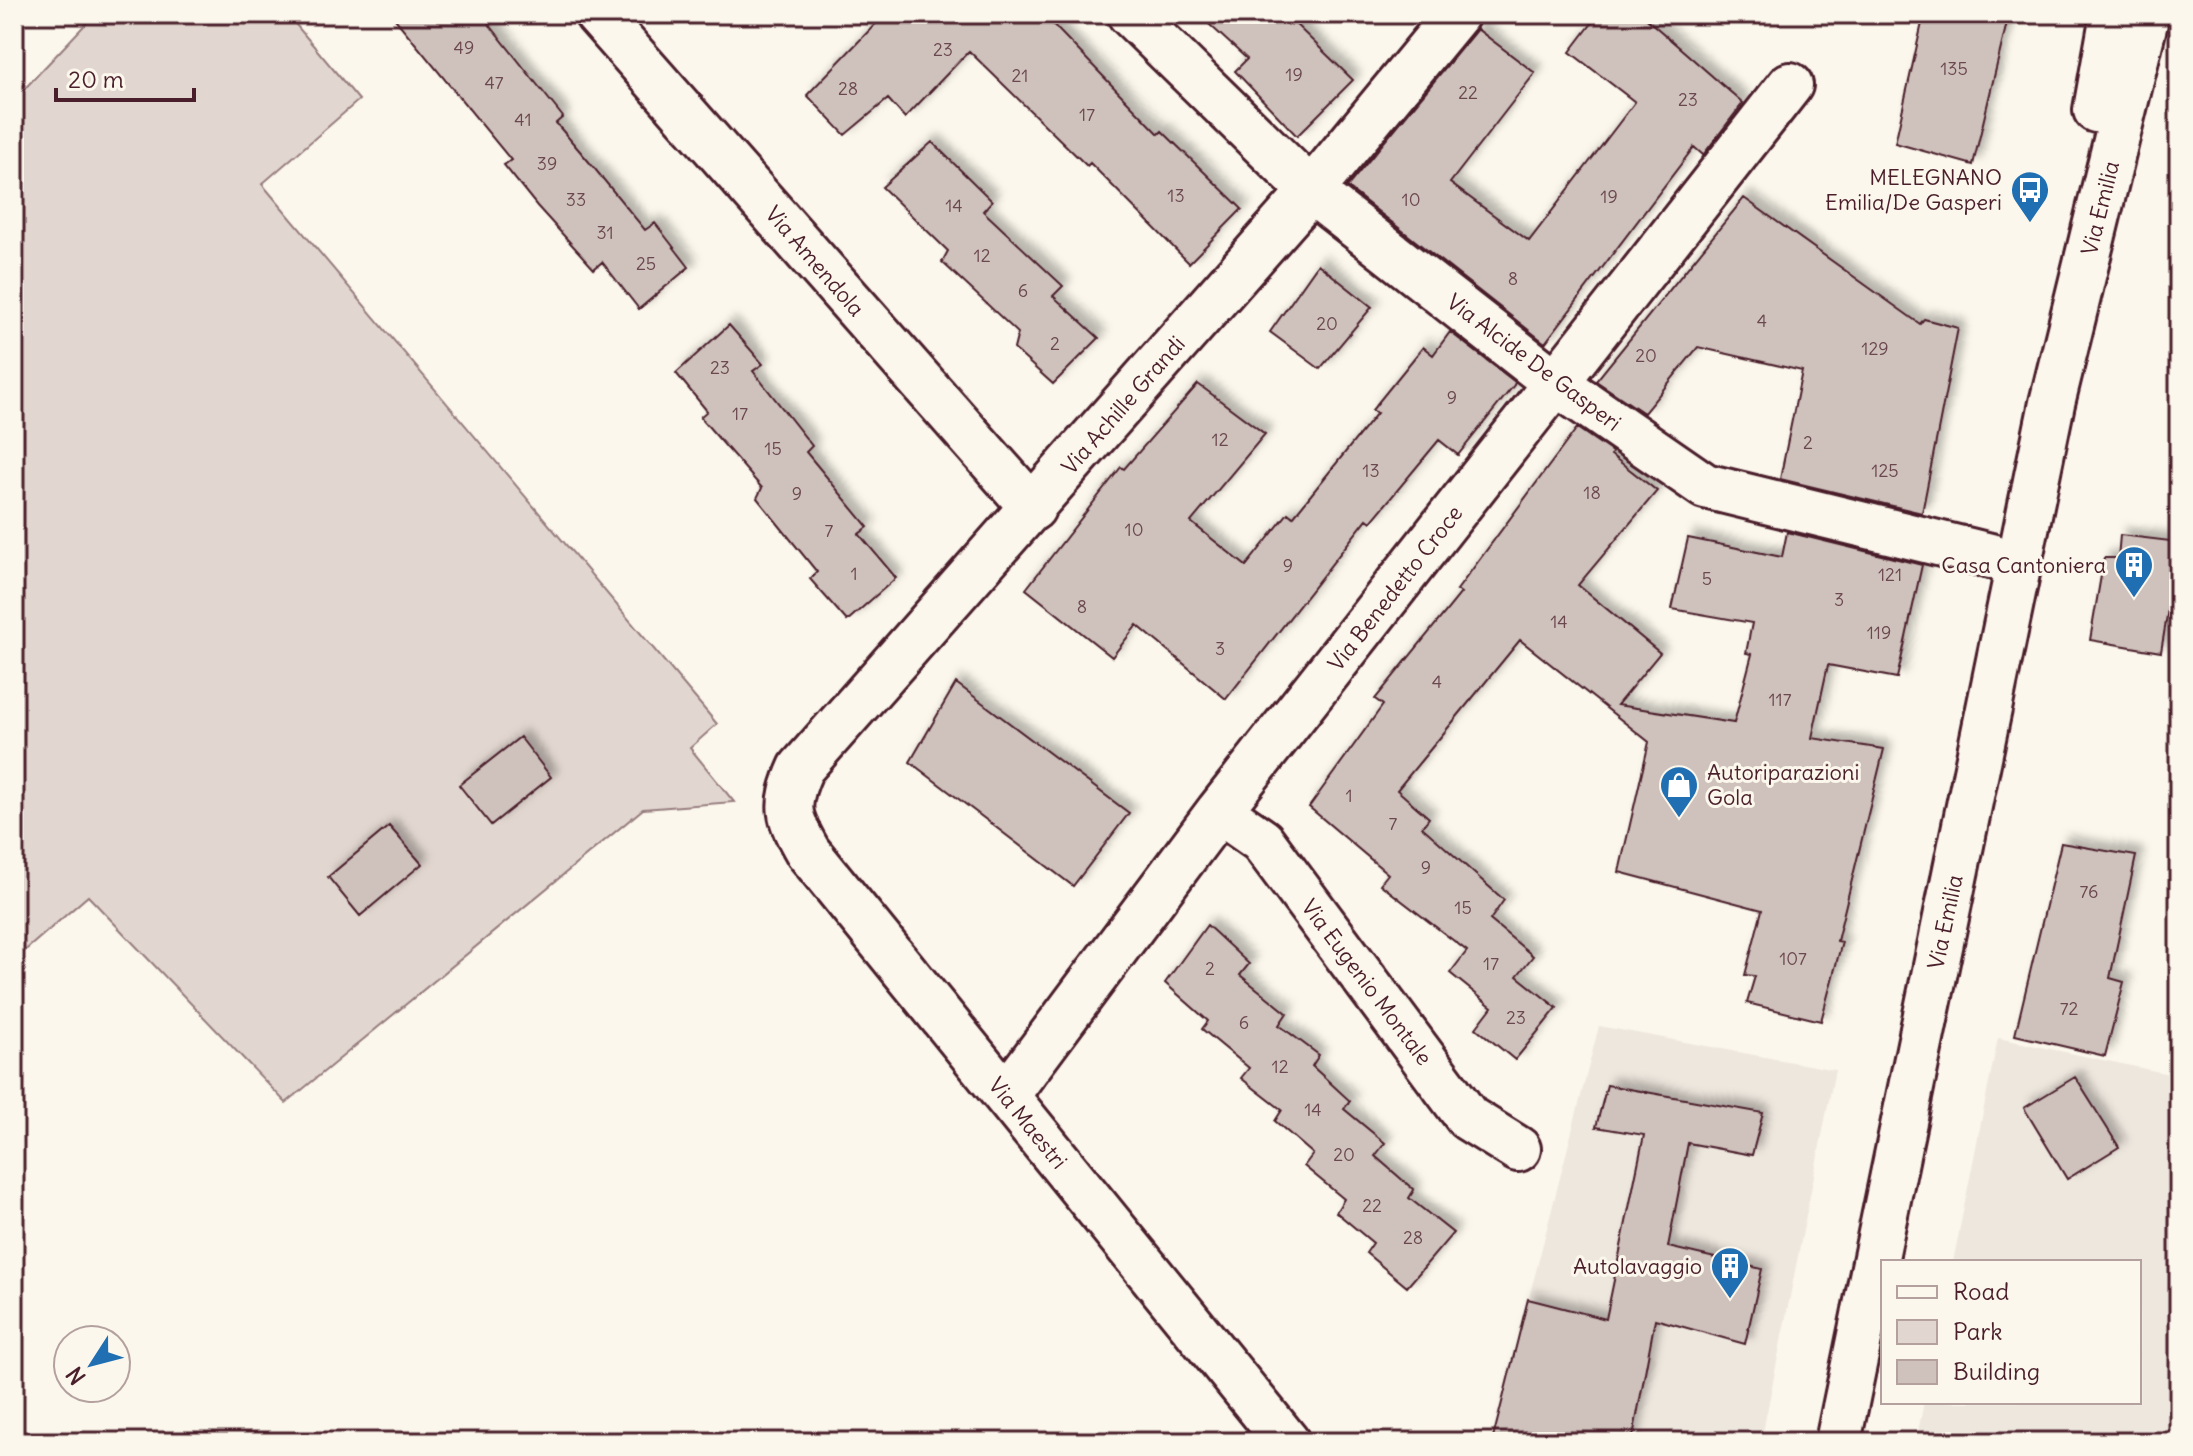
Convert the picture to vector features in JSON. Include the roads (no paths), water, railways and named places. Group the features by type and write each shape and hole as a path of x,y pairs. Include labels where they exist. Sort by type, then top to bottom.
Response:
{"street":[{"name":"Via Amendola","path":"597,14 1033,508"},
{"name":"Via Alcide De Gasperi","path":"1130,14 1311,191 1556,383 1705,486 2019,563"},
{"name":"Via Achille Grandi","path":"789,795 801,768 1311,191 1457,14"},
{"name":"Via Emilia","path":"2052,403 2091,134 2113,14"},
{"name":"Via Emilia","path":"1838,1442 2052,403 2147,14"},
{"name":"Via Benedetto Croce","path":"1006,1096 1219,811 1790,85"},
{"name":"Via Maestri","path":"789,795 793,826 808,852 1287,1442"},
{"name":"Via Eugenio Montale","path":"1219,811 1262,841 1468,1118 1518,1149"}],"place":[{"name":"MELEGNANO Emilia/De Gasperi","path":"2030,224"},
{"name":"Casa Cantoniera","path":"2134,599"},
{"name":"Autoriparazioni Gola","path":"1679,819"},
{"name":"Autolavaggio","path":"1730,1300"}]}
